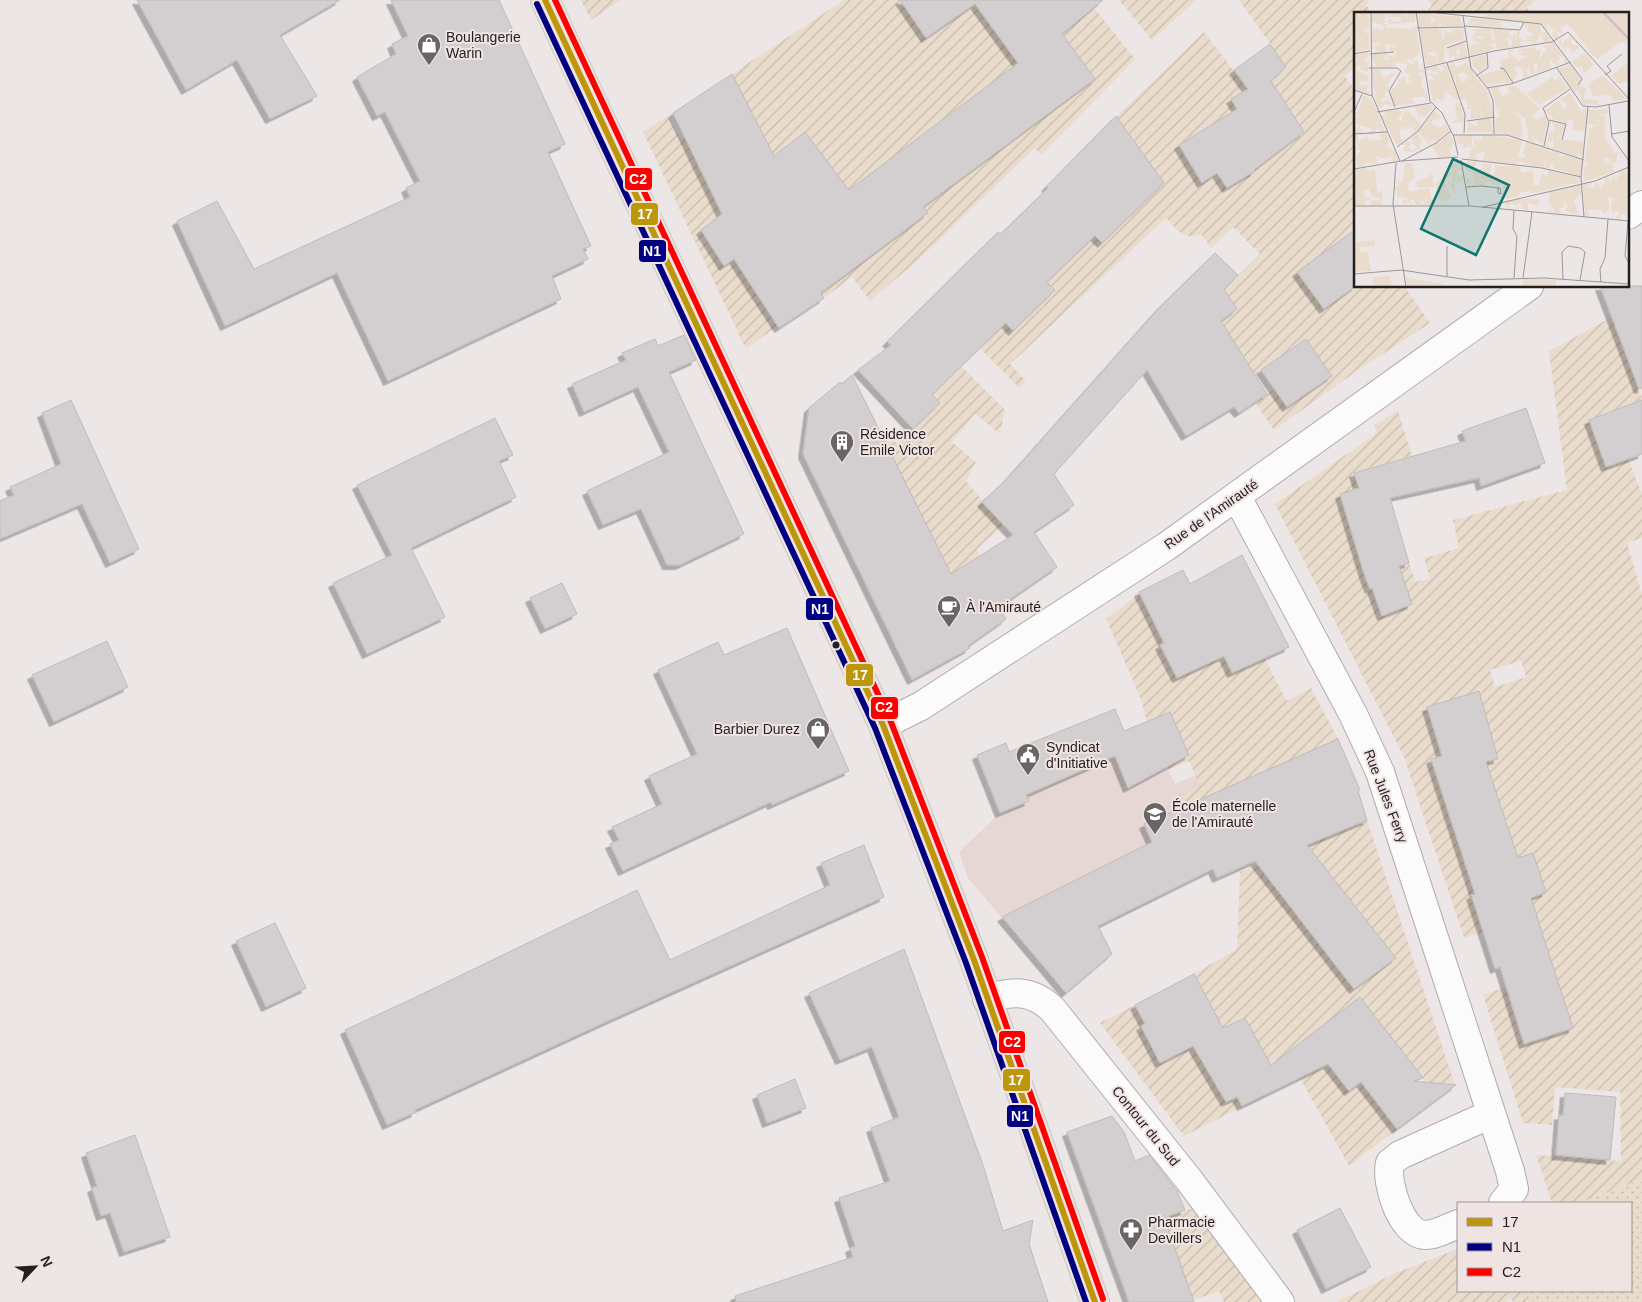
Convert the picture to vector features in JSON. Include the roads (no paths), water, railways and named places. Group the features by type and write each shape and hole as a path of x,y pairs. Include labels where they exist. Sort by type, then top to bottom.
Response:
{"main road":[{"path":"545,0 883,725 920,817 987,998 1096,1302"}],"street":[{"path":"1630,214 1642,205"},
{"name":"Rue de l'Amirauté","path":"883,725 934,698 1144,562 1525,288"},
{"name":"Rue Jules Ferry","path":"1237,497 1353,714 1380,772 1512,1181 1514,1189 1504,1202"},
{"name":"Contour du Sud","path":"987,998 1010,992 1023,993 1044,1003 1053,1010 1184,1174 1280,1302"},
{"path":"1457,1224 1437,1233 1425,1235 1414,1232 1401,1216 1389,1179 1390,1163 1400,1155 1491,1114"}],"place":[{"name":"Boulangerie Warin","path":"429,66"},
{"name":"Résidence Emile Victor","path":"842,463"},
{"name":"À l'Amirauté","path":"949,628"},
{"name":"Barbier Durez","path":"818,750"},
{"name":"Syndicat d'Initiative","path":"1028,776"},
{"name":"École maternelle de l'Amirauté","path":"1155,835"},
{"name":"Pharmacie Devillers","path":"1131,1251"}]}
